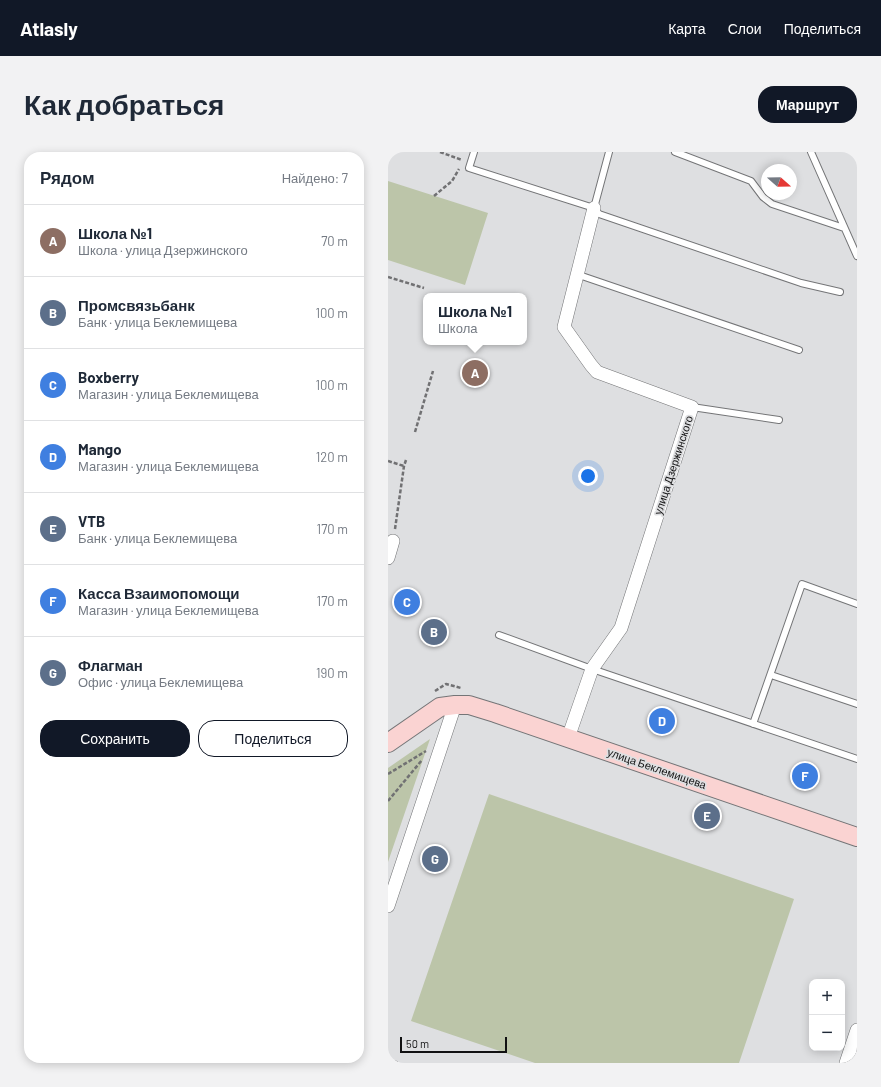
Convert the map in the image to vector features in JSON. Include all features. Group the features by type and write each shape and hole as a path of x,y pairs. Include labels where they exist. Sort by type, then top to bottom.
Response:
{"main road":[{"name":"улица Беклемищева","path":"388,743 440,707 469,705 857,837"}],"street":[{"name":"улица Дзержинского","path":"568,738 592,669 620,628 692,407 597,372 564,327 576,274 594,208"},
{"path":"388,558 393,541"},
{"path":"388,906 437,748 455,705"},
{"path":"846,1063 857,1030"}],"lane":[{"path":"474,152 469,168 594,208 599,214 762,270 802,283 840,292"},
{"path":"594,208 609,152"},
{"path":"675,152 750,181 763,197 772,204 844,228"},
{"path":"811,152 857,256"},
{"path":"576,274 799,350"},
{"path":"692,407 779,420"},
{"path":"753,724 802,584 857,604"},
{"path":"499,636 857,759"},
{"path":"771,675 857,704"}],"path":[{"path":"440,152 463,160 469,168"},
{"path":"434,196 452,181 463,160"},
{"path":"388,277 424,288"},
{"path":"415,432 433,371"},
{"path":"393,541 406,460"},
{"path":"388,461 404,466"},
{"path":"388,774 437,748"},
{"path":"388,801 437,748"},
{"path":"388,1059 399,1063"}],"green space":[{"path":"388,181 488,213 465,285 388,260"},
{"path":"430,739 388,862 388,768"},
{"path":"489,794 794,899 739,1063 535,1063 411,1021"}],"place":[{"name":"Школа №1","path":"475,373"},
{"name":"Boxberry","path":"407,602"},
{"name":"Промсвязьбанк","path":"434,632"},
{"name":"Mango","path":"662,721"},
{"name":"Касса Взаимопомощи","path":"805,776"},
{"name":"VTB","path":"707,816"},
{"name":"Флагман","path":"435,859"}]}
